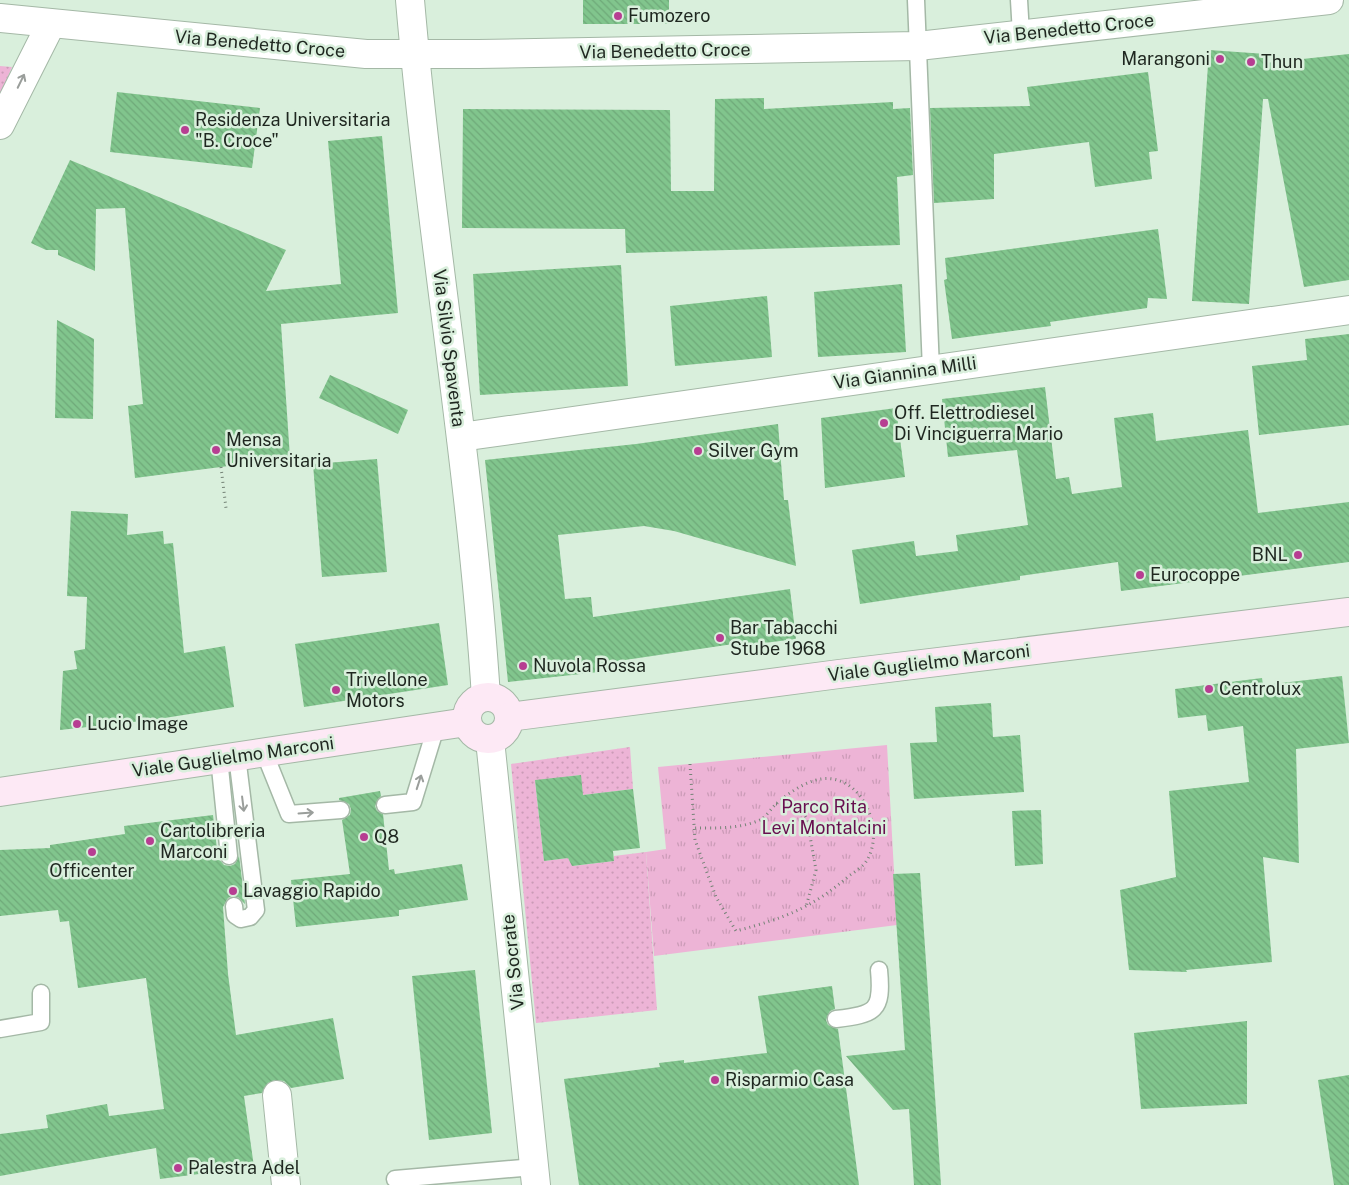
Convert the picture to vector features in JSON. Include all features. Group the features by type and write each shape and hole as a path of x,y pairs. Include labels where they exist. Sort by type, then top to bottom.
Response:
{"main road":[{"name":"Viale Guglielmo Marconi","path":"509,717 839,674 1349,612"},
{"path":"486,697 499,700 504,704 509,717 508,724 502,735 490,740 478,737 469,728 467,722 471,706 480,698 486,697"},
{"name":"Viale Guglielmo Marconi","path":"0,792 467,722"}],"street":[{"name":"Via Silvio Spaventa","path":"410,0 421,132 461,437 486,697"},
{"name":"Via Benedetto Croce","path":"0,18 366,54 415,54 918,46 1329,0"},
{"path":"0,125 51,24"},
{"name":"Via Giannina Milli","path":"461,437 1349,310"},
{"name":"Via Socrate","path":"490,740 535,1176"},
{"path":"277,1095 282,1185"}],"lane":[{"path":"916,0 931,370"},
{"path":"1019,0 1021,34"},
{"path":"385,805 413,802 436,727"},
{"path":"264,752 289,814 341,810"},
{"path":"228,757 229,856"},
{"path":"228,757 256,910 250,917 241,918 235,915 234,906"},
{"path":"836,1019 864,1016 876,1006 881,991 879,970"},
{"path":"0,1029 41,1022 41,992"},
{"path":"394,1179 535,1176"}],"path":[{"path":"221,467 226,508"},
{"path":"690,764 694,828 695,840 716,897 736,931 779,920 806,907 867,861 875,836 871,816 861,796 845,783 821,779 796,790 776,804 762,818 733,827 694,828"},
{"path":"776,804 799,806 807,819 816,870 806,907"}],"green space":[{"path":"0,66 12,67 0,95"},
{"name":"Parco Rita Levi Montalcini","path":"887,745 897,925 654,956 646,852 666,849 658,767"},
{"path":"630,747 633,789 583,795 580,775 535,781 544,861 568,858 573,866 614,861 614,856 646,852 657,1010 536,1023 511,764"}],"building":[{"path":"583,0 669,0 669,24 583,24"},
{"path":"1209,50 1266,54 1266,63 1349,54 1349,280 1304,287 1268,99 1263,99 1249,304 1192,301"},
{"path":"1148,72 1158,151 1149,152 1152,179 1095,187 1089,142 994,154 994,199 934,203 930,108 1030,106 1027,87"},
{"name":"Residenza Universitaria \"B. Croce\"","path":"117,92 260,108 252,168 110,152"},
{"path":"764,98 764,109 893,102 893,109 910,108 913,175 897,177 900,245 626,253 625,229 462,228 463,109 670,110 671,191 714,191 715,99"},
{"path":"382,136 398,313 281,324 290,458 135,478 128,406 143,404 125,208 96,209 95,271 58,255 58,250 46,250 31,243 70,160 286,250 266,291 341,284 328,141"},
{"path":"1158,229 1167,299 1148,298 1147,308 1050,322 1051,326 952,339 944,280 947,279 945,258"},
{"path":"621,265 628,386 480,395 473,274"},
{"path":"902,284 906,352 818,357 814,292"},
{"path":"767,296 772,357 675,366 670,306"},
{"path":"57,320 94,339 93,419 55,418"},
{"path":"1349,334 1349,425 1259,435 1252,366 1307,360 1305,339"},
{"path":"330,375 408,410 398,434 319,398"},
{"path":"1045,387 1056,479 1069,477 1072,494 1122,487 1114,418 1153,413 1156,441 1248,430 1258,513 1349,502 1349,562 1121,591 1118,562 1020,576 1020,580 860,604 852,550 914,541 916,556 958,551 956,535 1028,525 1017,450 948,457 942,399"},
{"path":"896,408 905,477 825,488 821,418"},
{"path":"778,424 784,500 788,500 796,566 674,531 644,526 558,535 565,599 591,597 593,617 790,589 796,639 740,646 740,643 598,664 599,672 508,682 485,460 636,444"},
{"path":"377,459 387,572 322,577 313,464"},
{"path":"71,511 128,514 127,535 163,531 164,544 173,543 184,653 225,646 234,707 152,720 60,730 63,671 77,669 74,651 85,649 87,597 67,596"},
{"path":"439,623 448,685 304,707 295,644"},
{"path":"1342,676 1349,743 1296,749 1299,863 1263,857 1272,962 1186,970 1187,972 1129,970 1120,890 1176,877 1169,791 1249,782 1243,726 1208,731 1206,715 1178,718 1175,689 1262,678 1263,685"},
{"path":"991,703 993,737 1020,735 1024,792 914,799 910,743 937,742 935,707"},
{"path":"581,775 583,795 633,789 640,848 613,851 614,861 572,866 568,858 544,861 535,780"},
{"path":"380,791 381,796 375,806 377,811 383,814 389,870 394,869 395,874 462,864 468,900 399,910 399,916 296,927 291,880 350,874 342,820 350,815 351,809 349,804 339,800 339,798"},
{"path":"1041,810 1043,864 1015,866 1012,811"},
{"path":"213,815 218,858 224,865 230,866 235,864 239,856 245,904 238,897 232,896 228,898 223,907 228,974 236,1035 333,1018 344,1079 291,1088 284,1081 275,1080 268,1083 262,1093 244,1096 254,1167 160,1179 156,1148 0,1176 0,1134 48,1128 46,1115 107,1104 109,1116 164,1109 146,978 78,988 69,921 60,922 58,910 0,916 0,850 50,848 50,845 125,834 124,826"},
{"path":"920,873 941,1185 914,1185 909,1109 893,1110 846,1056 905,1050 893,874"},
{"path":"475,970 492,1133 429,1140 412,976"},
{"path":"832,986 835,1009 830,1011 826,1020 828,1025 838,1029 859,1185 579,1185 564,1079 660,1067 659,1063 684,1060 684,1063 767,1053 758,996"},
{"path":"1247,1021 1247,1104 1141,1109 1134,1033"},
{"path":"1349,1075 1349,1185 1334,1185 1318,1080"}],"place":[{"name":"Fumozero","path":"618,16"},
{"name":"Marangoni","path":"1220,59"},
{"name":"Thun","path":"1251,62"},
{"name":"Residenza Universitaria \"B. Croce\"","path":"185,130"},
{"name":"Off. Elettrodiesel Di Vinciguerra Mario","path":"884,423"},
{"name":"Mensa Universitaria","path":"216,450"},
{"name":"Silver Gym","path":"698,451"},
{"name":"BNL","path":"1298,555"},
{"name":"Eurocoppe","path":"1140,575"},
{"name":"Bar Tabacchi Stube 1968","path":"720,638"},
{"name":"Nuvola Rossa","path":"523,666"},
{"name":"Centrolux","path":"1209,689"},
{"name":"Trivellone Motors","path":"336,690"},
{"name":"Lucio Image","path":"77,724"},
{"name":"Q8","path":"364,837"},
{"name":"Cartolibreria Marconi","path":"150,841"},
{"name":"Officenter","path":"92,852"},
{"name":"Lavaggio Rapido","path":"233,891"},
{"name":"Risparmio Casa","path":"715,1080"},
{"name":"Palestra Adel","path":"178,1168"}]}
